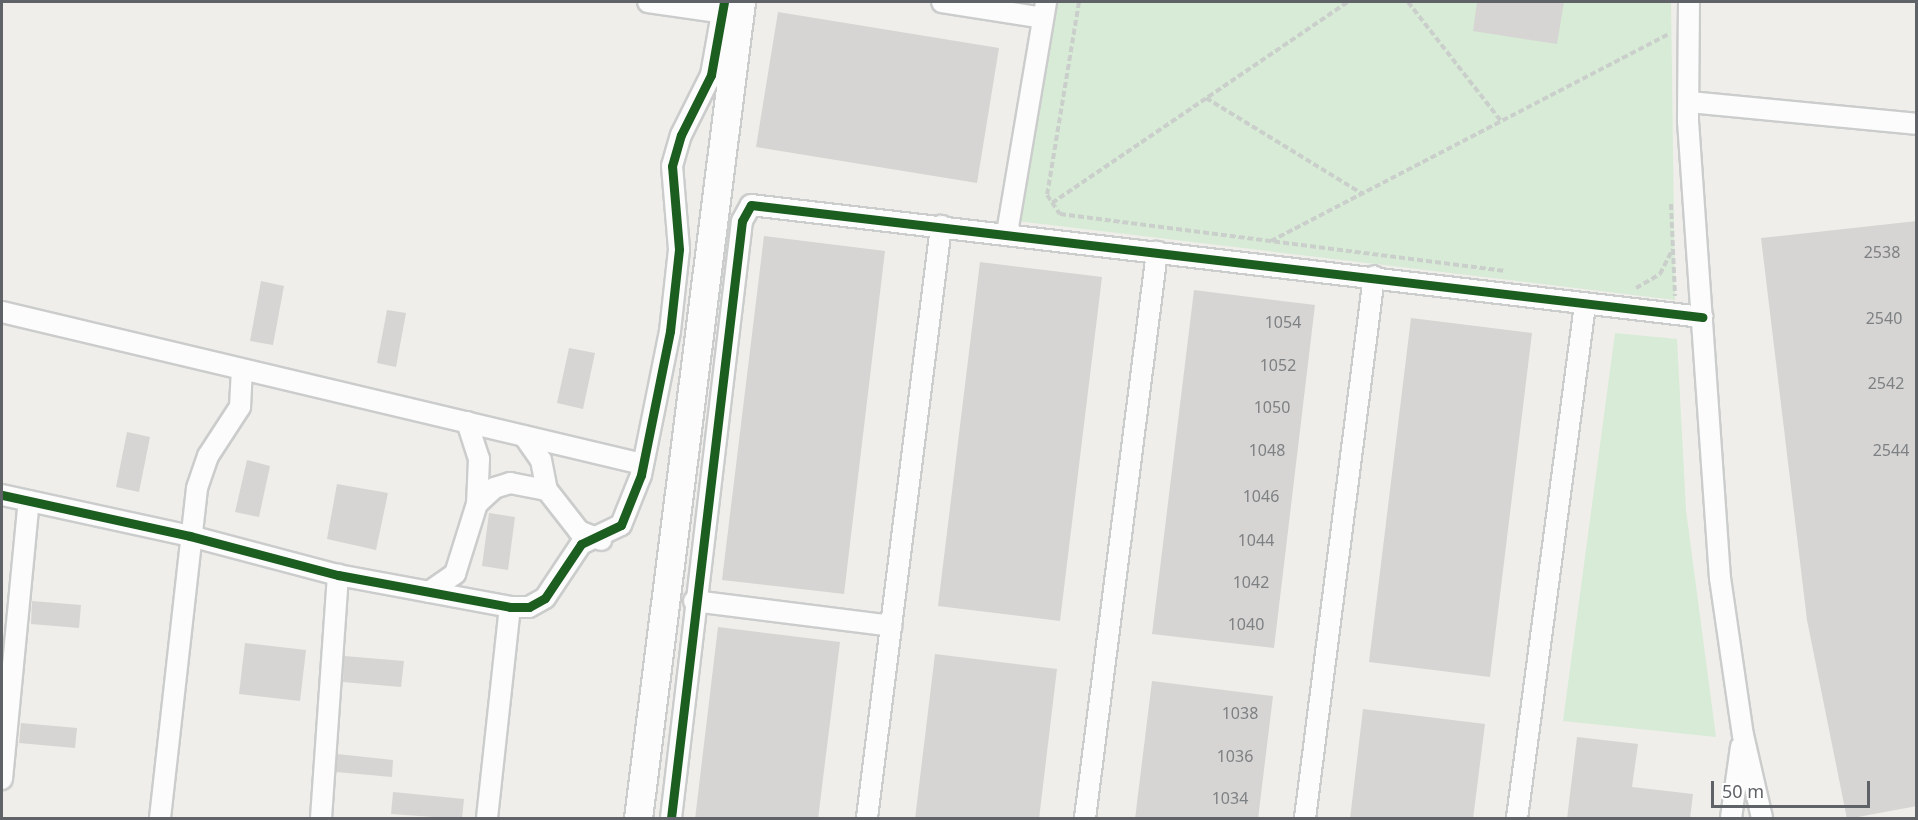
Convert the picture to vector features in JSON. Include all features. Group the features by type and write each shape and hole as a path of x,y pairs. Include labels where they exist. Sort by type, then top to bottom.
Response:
{"street":[{"path":"648,2 729,5"},
{"path":"942,2 1045,10 1006,233"},
{"path":"1689,2 1689,102 1701,317 1720,578 1743,735 1762,819"},
{"path":"2,495 190,536 338,575 510,607 529,607 545,598 581,544 600,539 621,525 632,506 670,331 679,249 672,166 681,135 711,75 729,5"},
{"path":"638,819 729,5"},
{"path":"1689,102 1917,124"},
{"path":"671,819 694,601 746,211 759,204 1374,276 1585,305 1701,317"},
{"path":"867,819 941,226"},
{"path":"1085,819 1157,252"},
{"path":"1305,819 1374,276"},
{"path":"1517,819 1585,305"},
{"path":"2,312 642,464"},
{"path":"160,819 197,488 208,456 240,407 242,370"},
{"path":"429,592 454,574 477,504 478,459 467,422"},
{"path":"524,436 542,460 547,490 579,531 600,539"},
{"path":"477,504 494,488 510,483 547,490"},
{"path":"2,779 29,501"},
{"path":"321,819 338,575"},
{"path":"694,601 891,626"},
{"path":"487,819 510,607"},
{"path":"1731,819 1743,735"}],"path":[{"path":"1079,2 1047,195 1060,214 1506,271"},
{"path":"1052,203 1348,2"},
{"path":"1408,2 1501,121"},
{"path":"1270,241 1669,33"},
{"path":"1206,98 1361,193"},
{"path":"1624,286 1636,288 1660,274 1673,249"}],"green space":[{"path":"1058,2 1671,2 1675,300 1017,221"},
{"path":"1615,333 1677,339 1686,510 1716,737 1563,721"}],"building":[{"path":"1477,2 1564,2 1557,44 1473,31"},
{"path":"778,12 999,48 977,183 756,147"},
{"path":"1917,221 1917,806 1847,819 1807,620 1761,238"},
{"path":"764,236 885,251 844,594 722,580"},
{"path":"980,262 1102,277 1060,621 938,606"},
{"path":"261,281 284,286 273,345 250,341"},
{"path":"1194,290 1315,305 1274,648 1152,634"},
{"path":"387,310 406,313 396,367 377,363"},
{"path":"1411,318 1532,333 1490,677 1369,662"},
{"path":"569,348 595,353 583,409 557,403"},
{"path":"127,432 150,437 139,492 116,487"},
{"path":"247,460 270,466 259,517 235,512"},
{"path":"337,484 388,493 376,550 327,539"},
{"path":"489,513 515,517 508,570 482,566"},
{"path":"32,601 81,605 79,628 31,624"},
{"path":"718,627 840,642 818,819 695,819"},
{"path":"245,643 306,650 300,701 239,694"},
{"path":"935,654 1057,669 1039,819 915,819"},
{"path":"344,656 404,661 401,687 343,682"},
{"path":"1152,681 1273,696 1258,819 1135,819"},
{"path":"1363,709 1485,724 1473,819 1350,819"},
{"path":"21,723 77,728 75,748 19,743"},
{"path":"1577,737 1638,744 1632,787 1693,794 1690,819 1567,819"},
{"path":"337,754 393,760 392,777 336,772"},
{"path":"393,792 464,799 462,819 391,814"}],"cycle path":[{"path":"2,495 190,536 338,575 510,607 529,607 545,598 581,544 621,525 641,475 670,331 679,249 672,166 681,135 711,75 724,2"},
{"path":"671,818 742,221 751,205 1702,317"}]}
